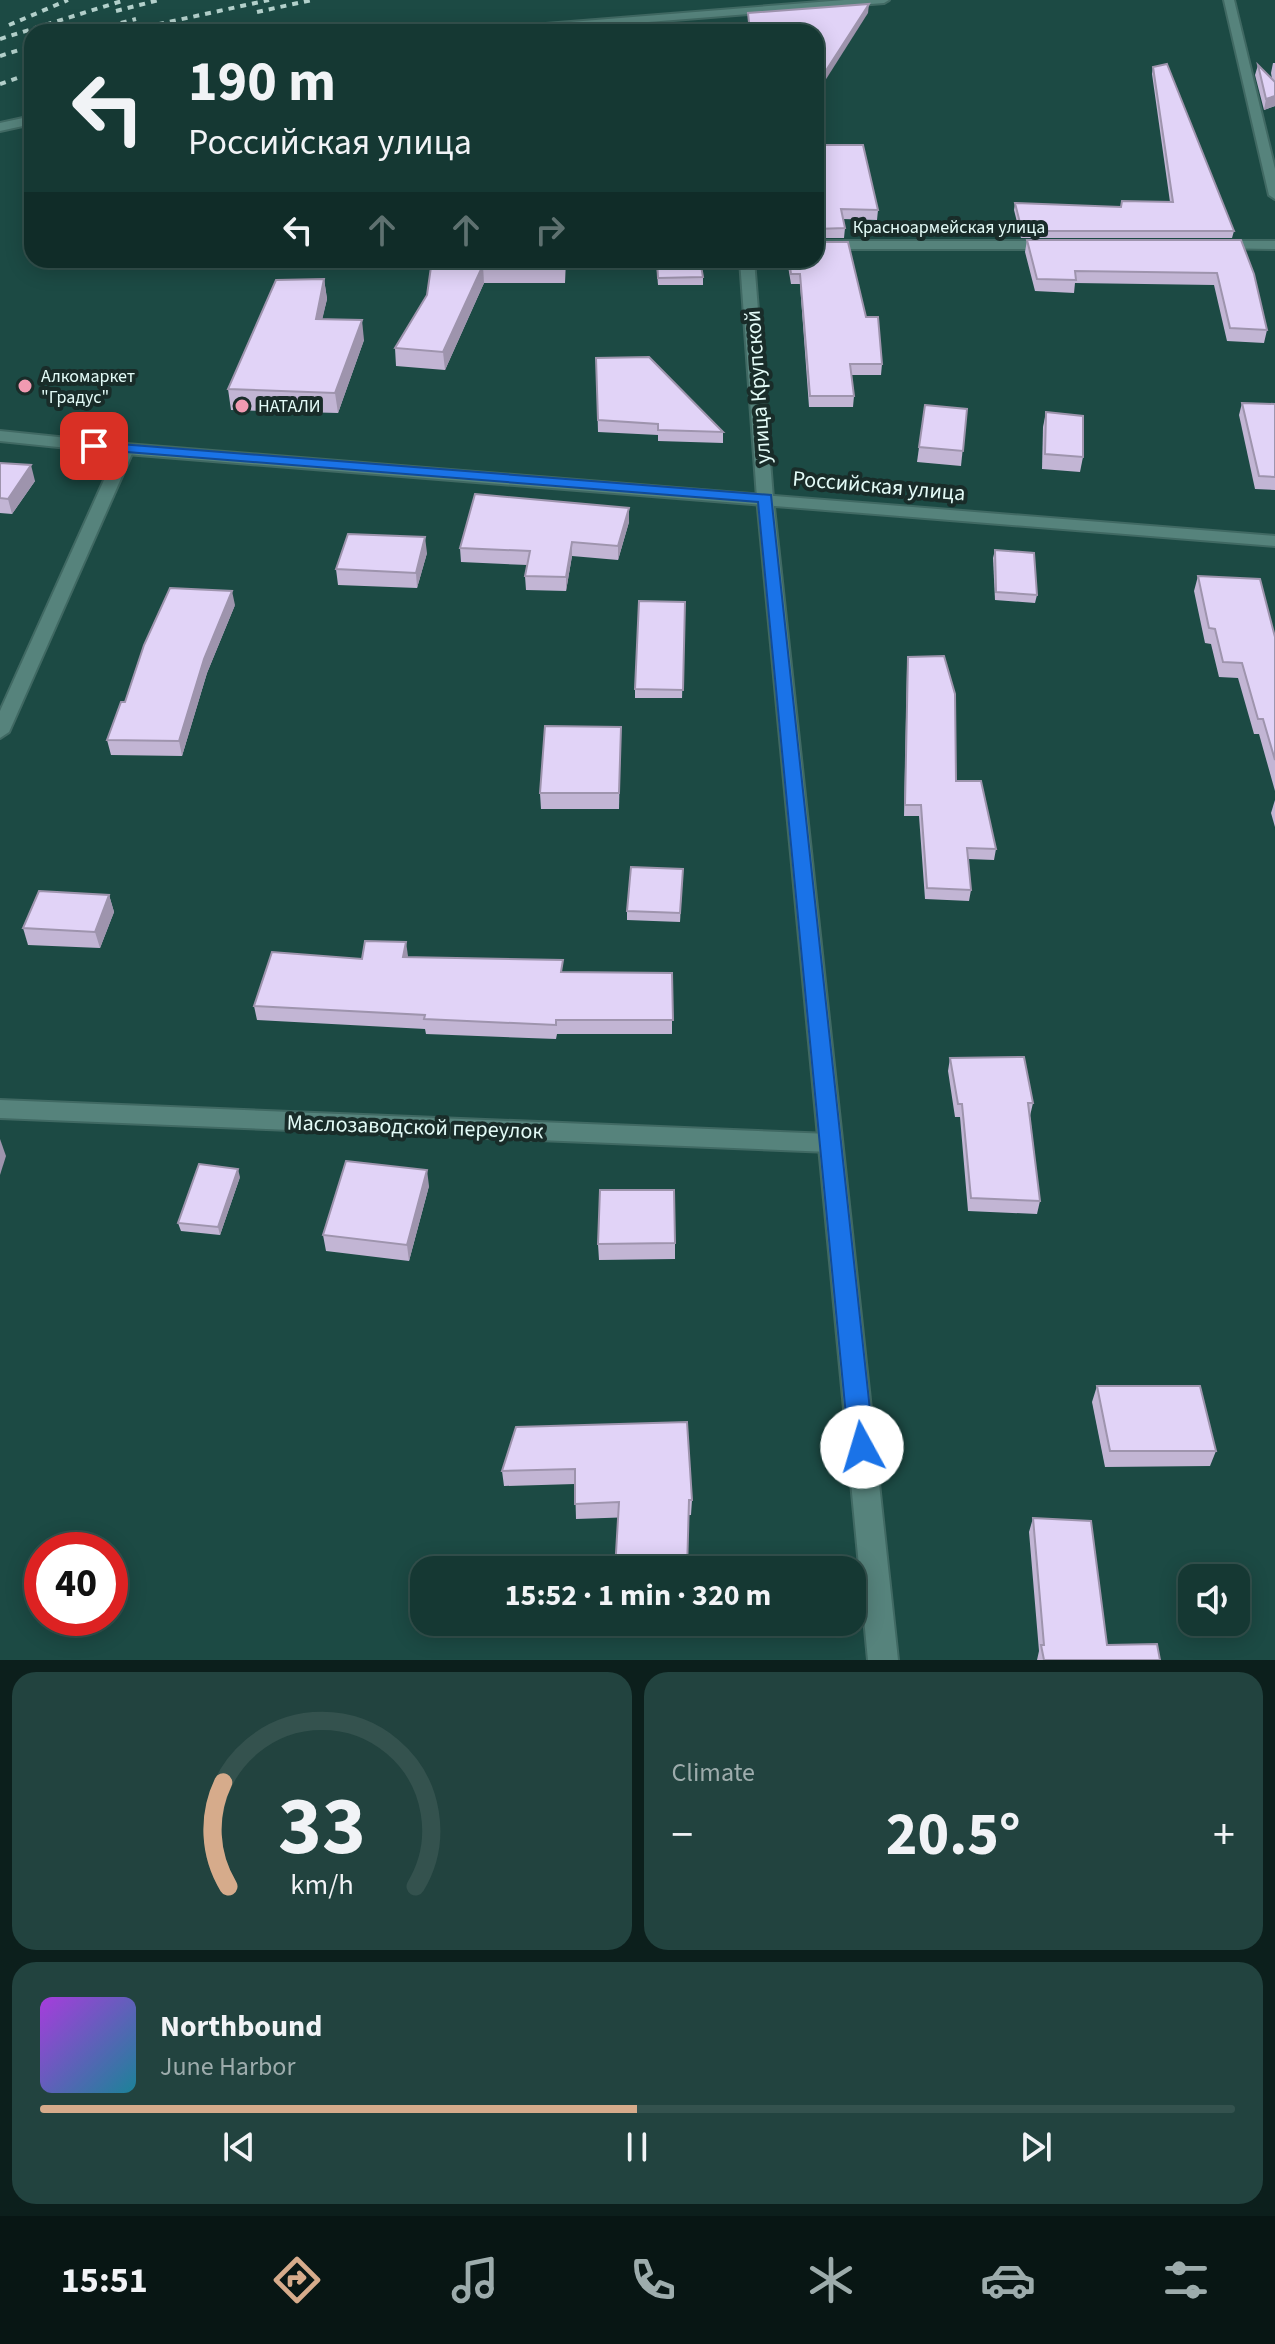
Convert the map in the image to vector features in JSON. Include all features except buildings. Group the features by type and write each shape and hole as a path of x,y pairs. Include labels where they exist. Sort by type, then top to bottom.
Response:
{"street":[{"path":"577,24 884,0"},
{"path":"1229,0 1275,195"},
{"path":"706,13 708,24"},
{"path":"0,127 24,122"},
{"name":"Красноармейская улица","path":"824,245 1069,245"},
{"path":"1196,245 1275,245"},
{"name":"улица Крупской","path":"748,268 765,498 883,1660"},
{"name":"Российская улица","path":"0,436 126,449 1275,541"},
{"path":"0,732 126,449"},
{"name":"Маслозаводской переулок","path":"0,1109 830,1143"}],"railway":[{"path":"9,25 68,0"},
{"path":"48,24 125,0"},
{"path":"116,11 159,0"},
{"path":"160,24 269,0"},
{"path":"257,12 312,0"},
{"path":"117,24 136,19"},
{"path":"0,39 24,32"},
{"path":"0,56 24,48"},
{"path":"0,84 24,76"}],"place":[{"name":"Алкомаркет \"Градус\"","path":"25,386"},
{"name":"НАТАЛИ","path":"242,406"}],"route":[{"path":"94,446 765,498 862,1447"}]}
